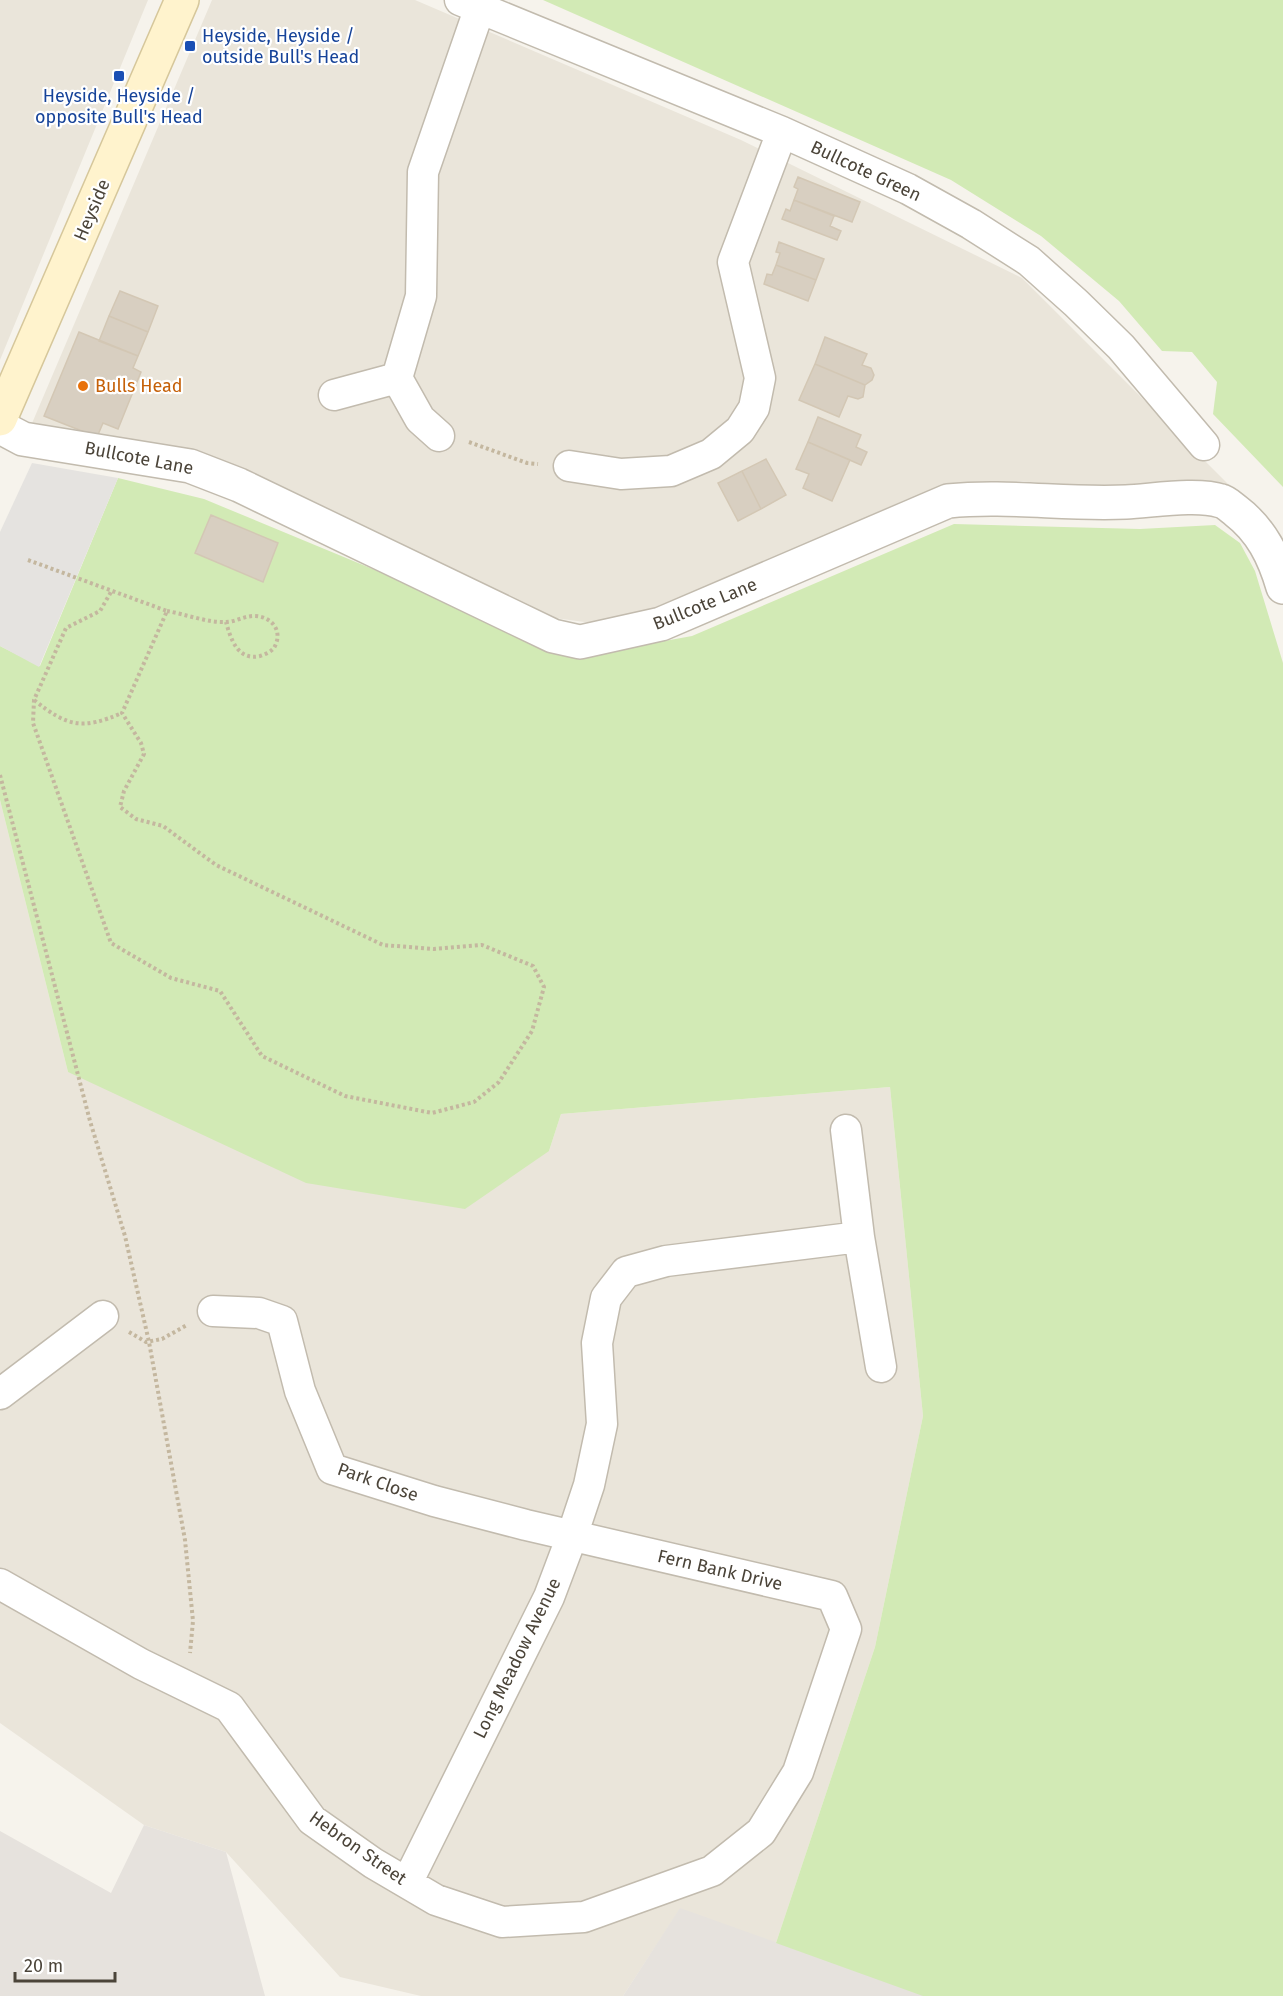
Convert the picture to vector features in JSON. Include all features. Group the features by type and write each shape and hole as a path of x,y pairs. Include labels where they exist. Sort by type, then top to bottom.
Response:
{"main road":[{"name":"Heyside","path":"4,401 182,0"}],"street":[{"name":"Bullcote Green","path":"470,5 782,132 908,189 1029,261 1121,347 1204,445"},
{"path":"439,436 420,419 397,378 421,296 423,172 470,5"},
{"path":"569,466 621,474 671,471 711,454 740,430 745,423 754,408 760,378 733,262 782,132"},
{"path":"334,395 397,378"},
{"name":"Bullcote Lane","path":"0,427 23,439 190,466 239,485 553,636 580,642 661,624 948,501 987,497 1068,502 1125,502 1172,498 1222,501 1257,530 1277,567 1283,587"},
{"path":"846,1130 859,1237 881,1367"},
{"name":"Long Meadow Avenue","path":"407,1883 549,1597 572,1536 589,1485 602,1424 597,1343 606,1298 626,1272 666,1260 859,1237"},
{"name":"Park Close","path":"213,1311 259,1313 282,1321 300,1391 332,1469 434,1501 572,1536"},
{"path":"0,1394 103,1316"},
{"name":"Fern Bank Drive","path":"572,1536 832,1596 846,1629"},
{"name":"Hebron Street","path":"0,1584 176,1681 229,1707 312,1820 436,1900 502,1922 584,1917 712,1871 761,1832 798,1772 846,1629"}],"path":[{"path":"439,436 467,441 527,463 569,466"},
{"path":"28,560 167,611 226,622 254,616 269,619 276,627 278,638 274,649 263,655 251,657 240,654 232,641 226,622"},
{"path":"111,592 100,611 66,628 34,700 33,723 111,943 171,978 220,991 262,1056 345,1096 432,1113 474,1102 499,1082 532,1031 544,987 533,966 482,945 434,949 383,945 216,865 163,826 136,819 120,807 124,791 144,754 141,743 122,713"},
{"path":"34,700 59,720 76,725 97,724 122,713 167,611"},
{"path":"0,775 90,1121 125,1236 149,1342 185,1540 193,1621 190,1653 176,1681"},
{"path":"103,1316 149,1342 162,1339 213,1311"}],"shaded area":[{"path":"0,0 148,0 0,360"},
{"path":"212,0 415,0 741,140 1022,278 1230,486 1090,490 1023,481 959,487 907,499 647,614 599,624 555,618 208,462 30,428"},
{"path":"32,463 118,478 39,667 0,646 0,532"},
{"path":"0,800 68,1072 549,1151 561,1114 890,1087 923,1416 875,1647 776,1943 680,1909 623,1996 421,1996 340,1977 226,1852 144,1825 0,1723"},
{"path":"144,1825 226,1852 265,1996 0,1996 0,1831 111,1893"},
{"path":"680,1908 926,1996 623,1996"}],"green space":[{"path":"543,0 1283,0 1283,487 1213,414 1217,382 1192,352 1162,351 1119,301 1041,236 951,180"},
{"path":"118,478 204,499 582,656 692,636 954,524 1140,529 1215,525 1240,543 1255,571 1283,663 1283,1996 923,1996 776,1943 875,1647 923,1416 890,1087 561,1114 549,1151 465,1209 306,1183 68,1072 0,800 0,646 40,666"}],"building":[{"path":"798,177 860,202 852,222 794,200 798,189 794,187"},
{"path":"794,200 834,216 830,226 841,231 837,240 782,219 786,209 790,211"},
{"path":"779,242 824,259 816,280 776,265 780,253 776,252"},
{"path":"776,265 816,280 808,301 764,284 767,274 772,275"},
{"path":"120,291 158,306 148,332 109,316"},
{"path":"109,316 148,332 138,356 99,341"},
{"path":"79,332 138,356 133,368 141,372 118,429 103,423 97,437 44,416"},
{"path":"825,337 867,354 862,365 871,368 874,375 872,380 865,385 815,364"},
{"path":"815,364 865,385 863,397 858,399 848,396 839,417 799,400"},
{"path":"818,417 861,435 856,447 867,452 861,465 808,442"},
{"path":"808,442 850,460 832,501 803,488 809,474 796,469"},
{"path":"766,459 786,495 761,509 742,471"},
{"path":"742,471 761,509 738,521 718,483"},
{"path":"211,515 278,543 263,582 195,553"}],"place":[{"name":"Heyside, Heyside / outside Bull's Head","path":"190,46"},
{"name":"Heyside, Heyside / opposite Bull's Head","path":"119,76"},
{"name":"Bulls Head","path":"83,386"}]}
